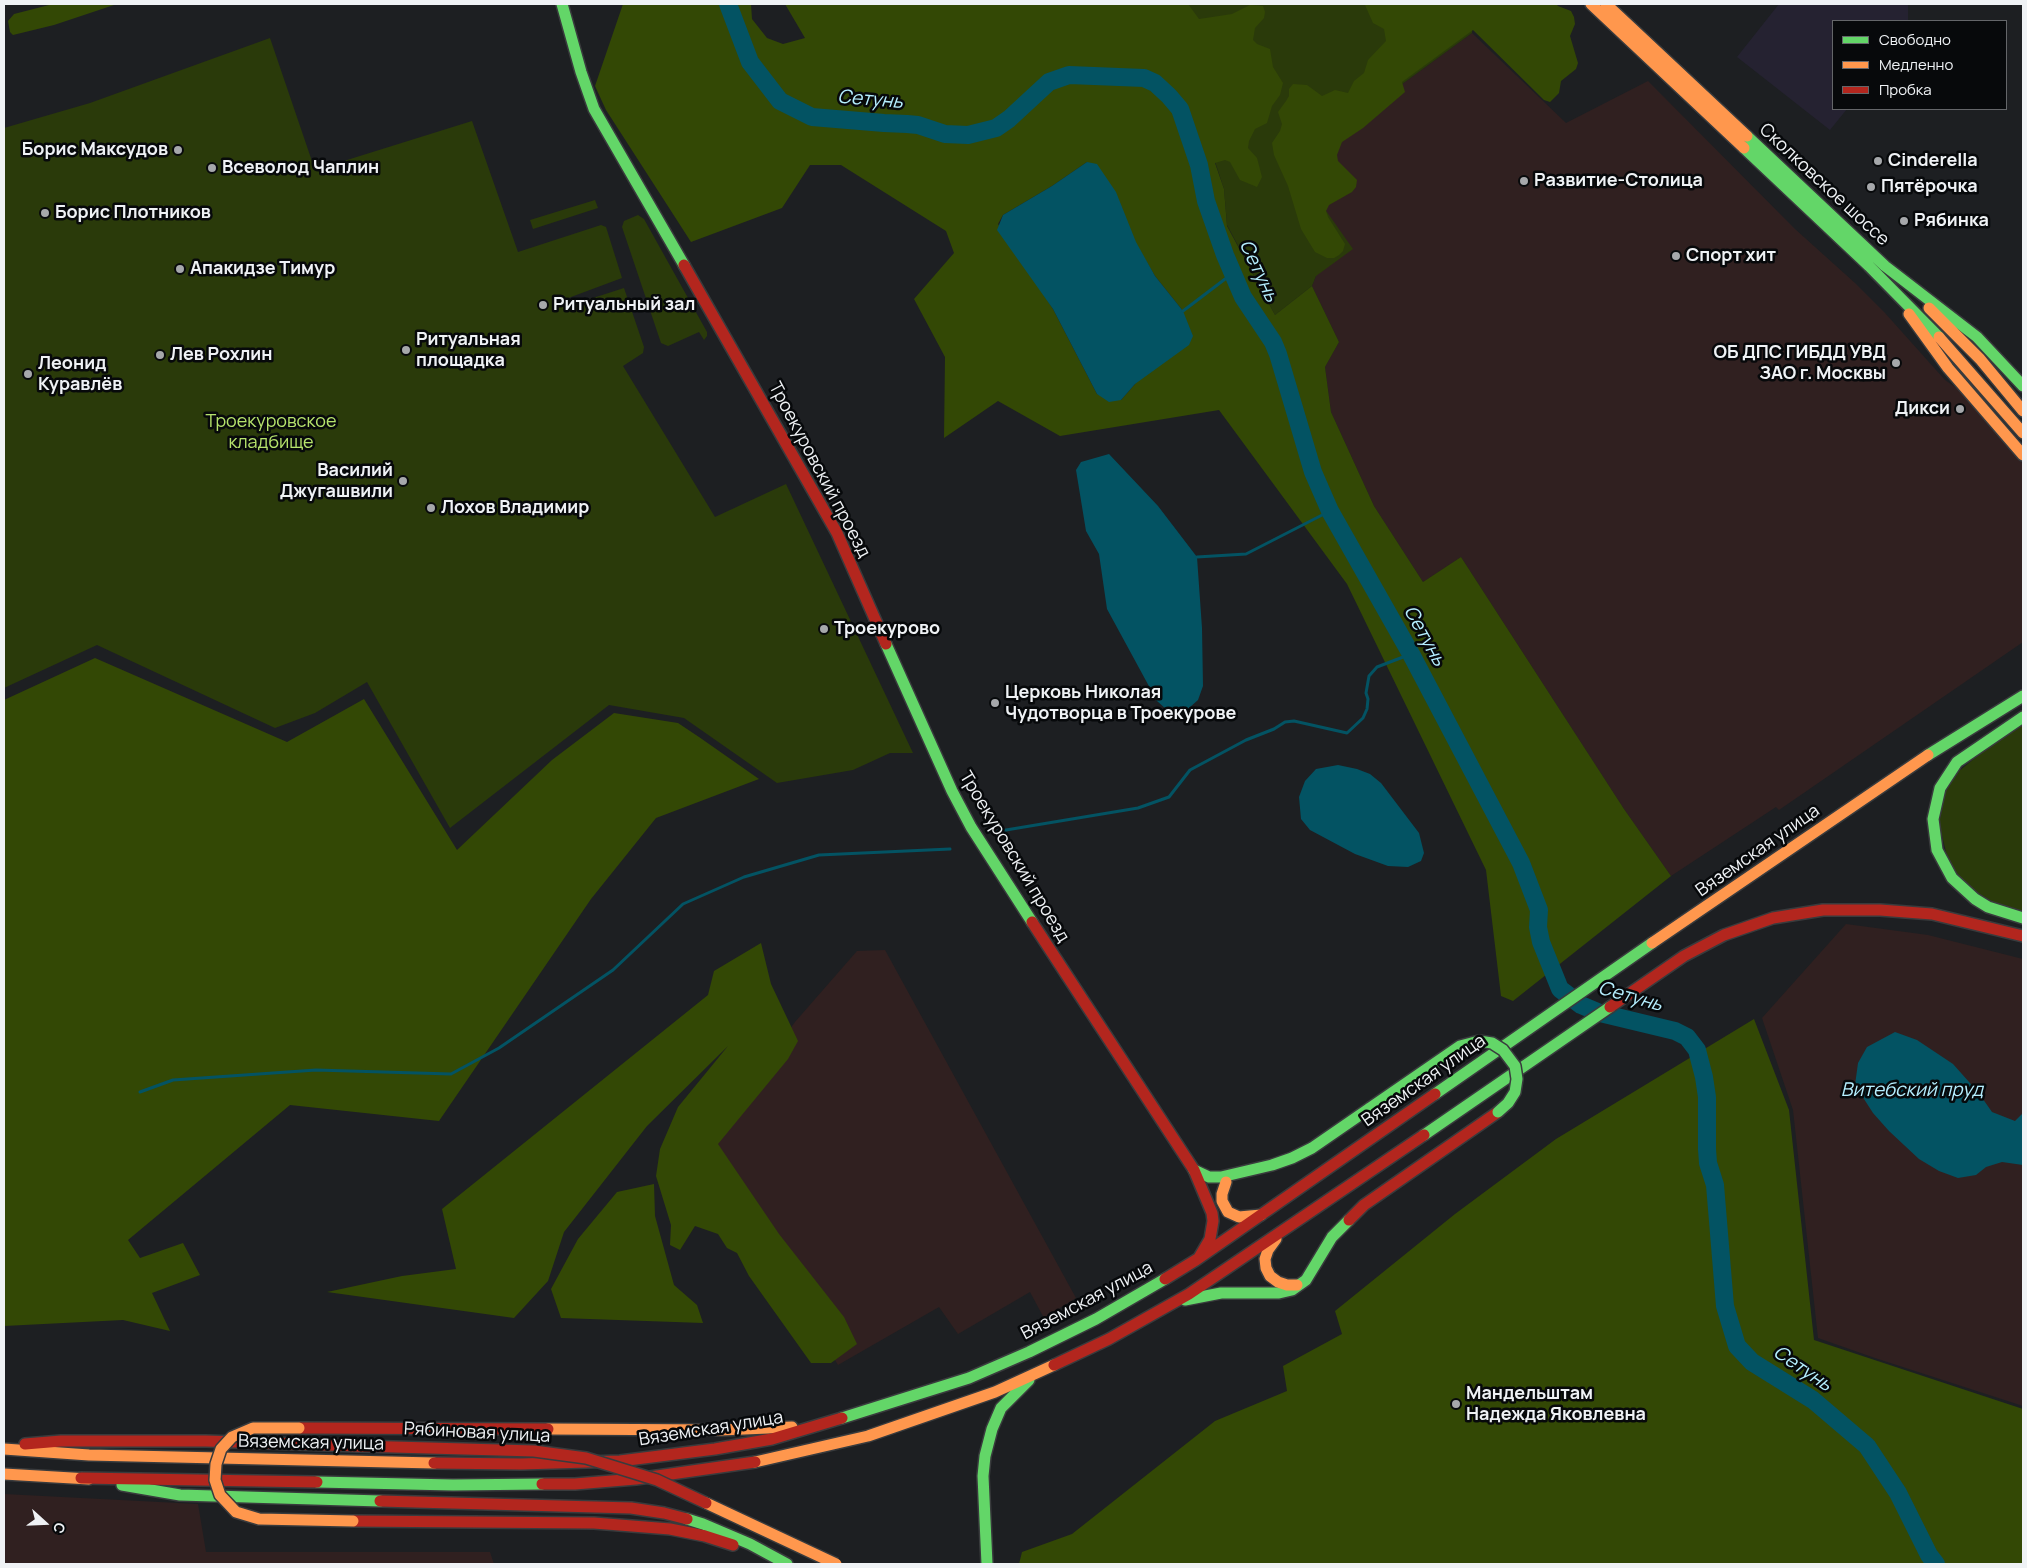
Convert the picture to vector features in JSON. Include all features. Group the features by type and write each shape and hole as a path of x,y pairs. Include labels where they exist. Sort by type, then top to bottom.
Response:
{"main road":[{"name":"Троекуровский проезд","path":"562,4 581,72 594,109 837,533 952,791 971,827 1094,1019 1194,1170 1212,1214 1213,1221"},
{"name":"Сколковское шоссе","path":"1591,4 1870,266"},
{"name":"Сколковское шоссе","path":"1606,4 1896,276 1949,314 1977,337 2023,386"},
{"path":"1870,266 1927,322 2023,433"},
{"path":"1870,266 1909,314 1948,368 2023,455"},
{"path":"1896,276 1980,359 2023,411"},
{"name":"Вяземская улица","path":"4,1447 89,1455 387,1462 620,1461 715,1449 772,1439 823,1425 952,1384 1029,1352 1096,1319 1196,1260 1548,1015 1929,754 2023,696"},
{"path":"2023,717 1957,762 1940,788 1933,819 1937,850 1952,878 1975,899 1988,906 2023,918"},
{"path":"4,1474 81,1478 521,1486 574,1484 636,1479 747,1464 868,1436 995,1392 1109,1339 1171,1304 1280,1233 1684,956 1724,935 1774,918 1823,910 1880,910 1932,914 2023,936"},
{"path":"1171,1304 1197,1296 1220,1293 1279,1293 1292,1290 1300,1285 1310,1274 1332,1237 1364,1205 1498,1112 1508,1103 1515,1092 1517,1079 1515,1066 1503,1050 1492,1043 1478,1041 1460,1046 1312,1148 1292,1158 1272,1165 1208,1177 1194,1170"},
{"path":"1182,1152 1194,1162 1204,1167 1238,1172"},
{"path":"1194,1170 1228,1212 1239,1217 1266,1213"},
{"path":"1196,1260 1210,1239 1217,1199 1222,1186 1238,1172"},
{"path":"1226,1182 1222,1201 1228,1212"},
{"path":"1280,1233 1268,1250 1265,1259 1266,1268 1270,1276 1278,1282 1287,1285 1300,1285"},
{"path":"987,1564 983,1476 984,1456 992,1429 1001,1408 1022,1385 1048,1366"},
{"path":"784,1563 705,1536 641,1526 594,1523 490,1524 259,1519 236,1512 224,1501 215,1480 216,1464 222,1449 232,1437 254,1428 720,1430 823,1425"},
{"name":"Рябиновая улица","path":"4,1447 62,1441 206,1441 534,1451 586,1458 657,1480 836,1564"},
{"path":"81,1478 180,1495 631,1508 664,1513 703,1524 750,1544 784,1563"}],"shaded area":[{"path":"1779,4 1908,4 1908,20 1832,20 1832,110 1846,110 1830,130 1737,57"},
{"path":"1472,33 1566,123 1648,81 1795,229 1885,313 1945,380 1968,396 2023,464 2023,642 1779,810 1776,807 1671,876 1624,809 1461,557 1423,582 1374,506 1331,412 1325,367 1339,342 1312,286 1316,276 1293,164"},
{"path":"1846,924 1928,935 2023,959 2023,1406 1818,1338 1793,1110 1762,1018"},
{"path":"885,950 1076,1298 1044,1318 1030,1292 958,1334 939,1307 838,1365 707,1143 795,1022 857,951"},
{"path":"4,1494 198,1504 206,1552 490,1552 494,1564 4,1564"}],"green space":[{"path":"53,4 117,4 54,25 13,35 10,32 8,21 14,14"},
{"path":"623,4 751,4 752,19 767,38 783,44 805,38 785,4 1188,4 1199,19 1232,14 1250,5 1263,6 1264,18 1255,28 1253,40 1257,44 1270,49 1273,67 1283,83 1280,95 1272,106 1267,123 1255,129 1249,141 1248,148 1257,158 1262,177 1257,187 1240,180 1230,162 1225,160 1215,163 1224,189 1227,226 1275,315 1312,286 1339,342 1325,367 1331,412 1374,506 1423,582 1461,557 1624,809 1671,876 1513,1001 1501,996 1486,870 1347,584 1219,410 1060,436 998,401 944,438 945,357 914,299 954,253 946,231 841,165 810,165 782,208 691,242 606,110 595,86","holes":["1087,162 1155,276 1183,311 1135,384 1121,400 1097,394 1053,309 998,224 1003,215 1052,186"]},
{"path":"1188,4 1484,4 1474,13 1472,33 1293,164 1353,249 1316,276 1312,286 1275,315 1227,225 1224,189 1196,104"},
{"path":"1352,4 1556,4 1571,11 1574,17 1575,24 1570,36 1578,63 1576,69 1561,81 1559,93 1550,102 1544,100 1473,30 1402,82 1405,92 1363,128 1342,142 1337,155 1338,161 1357,180 1356,187 1352,192 1329,205 1326,211 1345,244 1343,251 1339,255 1334,258 1327,258 1315,252 1301,229 1288,186 1274,155 1272,143 1282,124 1278,112 1289,96 1289,89 1293,84 1307,85 1322,96 1335,90 1348,93 1354,81 1364,73 1368,60 1386,41 1384,29 1373,23 1365,5"},
{"name":"Троекуровское кладбище","path":"270,38 315,170 472,121 518,252 601,225 606,227 622,278 563,300 565,307 624,288 644,347 643,353 623,366 715,517 786,484 913,753 890,753 853,770 777,783 684,718 609,705 450,828 367,682 315,713 275,728 97,645 4,688 4,128 90,103"},
{"path":"595,200 598,208 533,229 530,220"},
{"path":"638,215 644,219 707,332 704,340 699,332 668,346 661,343 622,227 624,221"},
{"path":"95,658 287,742 364,699 457,850 552,760 614,713 678,723 759,779 656,818 591,899 439,1121 290,1105 128,1240 140,1258 183,1243 200,1275 152,1293 170,1331 123,1320 4,1326 4,700"},
{"path":"2023,725 2023,911 1993,902 1974,891 1959,876 1948,860 1939,823 1946,790 1959,771 1986,749"},
{"path":"761,943 771,984 798,1041 788,1059 718,1144 779,1234 844,1317 857,1344 831,1363 811,1363 749,1276 737,1253 727,1248 718,1234 695,1226 680,1250 670,1245 671,1225 656,1176 660,1149 678,1107 728,1046 647,1126 564,1232 548,1281 514,1318 327,1292 402,1276 456,1269 442,1209 708,995 714,971"},
{"path":"1754,1019 1789,1110 1814,1340 2023,1409 2023,1564 1019,1564 1022,1552 1072,1534 1215,1421 1287,1391 1283,1366 1342,1334 1335,1311 1455,1214 1556,1139"},
{"path":"654,1184 655,1216 674,1285 697,1305 703,1323 561,1318 551,1289 578,1239 617,1192"}],"water":[{"path":"1087,162 1097,164 1116,192 1136,242 1155,276 1183,311 1193,336 1189,345 1135,384 1121,400 1109,402 1097,394 1053,309 997,230 1003,215 1052,186"},
{"path":"1109,454 1158,506 1197,557 1202,628 1203,686 1198,700 1189,708 1178,711 1167,710 1157,701 1107,609 1099,554 1086,531 1076,470 1081,462"},
{"path":"1338,765 1370,774 1381,783 1419,833 1424,853 1421,861 1408,867 1388,866 1355,854 1310,830 1301,819 1299,797 1305,781 1316,769"},
{"name":"Витебский пруд","path":"1895,1032 1917,1040 1953,1064 1978,1092 1992,1112 2015,1121 2023,1113 2023,1165 2002,1162 1986,1167 1976,1175 1958,1178 1939,1171 1919,1159 1889,1131 1873,1113 1855,1085 1858,1063 1867,1047"}],"waterway":[{"name":"Сетунь","path":"728,4 750,62 780,101 812,117 918,125 945,134 968,135 996,128 1009,119 1049,82 1069,75 1144,78 1155,83 1180,109 1199,165 1206,201 1225,255 1243,297 1273,342 1278,354 1313,472 1330,511 1411,654 1521,863 1539,910 1538,927 1541,942 1560,989 1581,1005 1600,1013 1675,1031 1687,1037 1697,1050 1707,1097 1708,1163 1715,1185 1725,1306 1737,1346 1752,1362 1813,1400 1867,1446 1898,1493 1929,1555 1936,1564"},
{"path":"1183,311 1233,273"},
{"path":"1197,557 1246,554 1330,511"},
{"path":"994,832 1138,808 1169,797 1190,770 1246,740 1274,729 1285,722 1294,721 1347,733 1363,718 1367,709 1368,699 1366,693 1369,676 1377,667 1411,654"},
{"path":"140,1092 173,1080 316,1070 451,1074 499,1048 613,970 683,904 744,877 819,855 950,849"}],"traffic: fast":[{"path":"562,4 581,72 594,109 684,265"},
{"path":"1747,136 1885,266 1977,337 2023,386"},
{"path":"1744,148 1869,266 1939,337"},
{"path":"886,644 952,791 971,827 1032,922"},
{"path":"1928,755 2023,696"},
{"path":"2023,717 1957,762 1940,788 1933,819 1937,850 1952,878 1975,899 1988,907 2023,918"},
{"path":"1435,1094 1652,943"},
{"path":"1424,1135 1610,1007"},
{"path":"1370,1108 1460,1046 1479,1041 1492,1043 1503,1050 1515,1066 1517,1079 1515,1092 1508,1103 1498,1112"},
{"path":"1194,1170 1209,1177 1221,1177 1272,1165 1292,1158 1312,1148 1370,1108"},
{"path":"1185,1300 1221,1293 1279,1293 1292,1290 1306,1280 1332,1237 1349,1220"},
{"path":"842,1418 969,1378 1029,1352 1096,1319 1165,1279"},
{"path":"987,1564 983,1476 985,1456 992,1429 1001,1408 1029,1380"},
{"path":"317,1482 453,1485 542,1484"},
{"path":"122,1485 180,1495 380,1501"},
{"path":"687,1519 750,1544 787,1564"}],"traffic: slow":[{"path":"1591,4 1744,148"},
{"path":"1606,4 1747,136"},
{"path":"1929,308 1980,359 2023,411"},
{"path":"1909,314 1948,368 2023,455"},
{"path":"1939,337 2023,433"},
{"path":"1652,943 1928,755"},
{"path":"1226,1182 1222,1201 1228,1212 1239,1217 1261,1215"},
{"path":"1276,1239 1268,1250 1265,1259 1266,1268 1270,1276 1278,1282 1287,1285 1297,1285"},
{"path":"755,1462 868,1436 995,1392 1054,1365"},
{"path":"548,1429 720,1430 792,1427"},
{"path":"299,1428 253,1428 232,1437 221,1449 216,1464 215,1480 220,1495 236,1512 259,1519 353,1521"},
{"path":"4,1449 89,1455 434,1463"},
{"path":"4,1474 89,1479"},
{"path":"706,1503 836,1564"}],"traffic: jam":[{"path":"684,265 837,533 886,644"},
{"path":"1610,1007 1684,956 1724,935 1773,918 1823,910 1880,910 1932,914 2023,936"},
{"path":"1032,922 1194,1170 1212,1213 1213,1221 1210,1239 1200,1256"},
{"path":"1165,1279 1196,1260 1435,1094"},
{"path":"1349,1220 1364,1205 1498,1112"},
{"path":"1054,1365 1109,1339 1189,1294 1424,1135"},
{"path":"434,1463 521,1464 620,1461 715,1449 772,1439 842,1418"},
{"path":"299,1428 548,1429"},
{"path":"25,1444 61,1441 206,1441 359,1446"},
{"path":"359,1446 534,1451 586,1458 657,1480 706,1503"},
{"path":"542,1484 575,1484 636,1479 755,1462"},
{"path":"81,1478 317,1482"},
{"path":"380,1501 631,1508 687,1519"},
{"path":"353,1521 594,1523 670,1529 705,1536 733,1545"}],"place":[{"name":"Борис Максудов","path":"178,150"},
{"name":"Cinderella","path":"1878,161"},
{"name":"Всеволод Чаплин","path":"212,168"},
{"name":"Развитие-Столица","path":"1524,181"},
{"name":"Пятёрочка","path":"1871,187"},
{"name":"Борис Плотников","path":"45,213"},
{"name":"Рябинка","path":"1904,221"},
{"name":"Спорт хит","path":"1676,256"},
{"name":"Апакидзе Тимур","path":"180,269"},
{"name":"Ритуальный зал","path":"543,305"},
{"name":"Ритуальная площадка","path":"406,350"},
{"name":"Лев Рохлин","path":"160,355"},
{"name":"ОБ ДПС ГИБДД УВД ЗАО г. Москвы","path":"1896,363"},
{"name":"Леонид Куравлёв","path":"28,374"},
{"name":"Дикси","path":"1960,409"},
{"name":"Василий Джугашвили","path":"403,481"},
{"name":"Лохов Владимир","path":"431,508"},
{"name":"Троекурово","path":"824,629"},
{"name":"Церковь Николая Чудотворца в Троекурове","path":"995,703"},
{"name":"Мандельштам Надежда Яковлевна","path":"1456,1404"}]}
